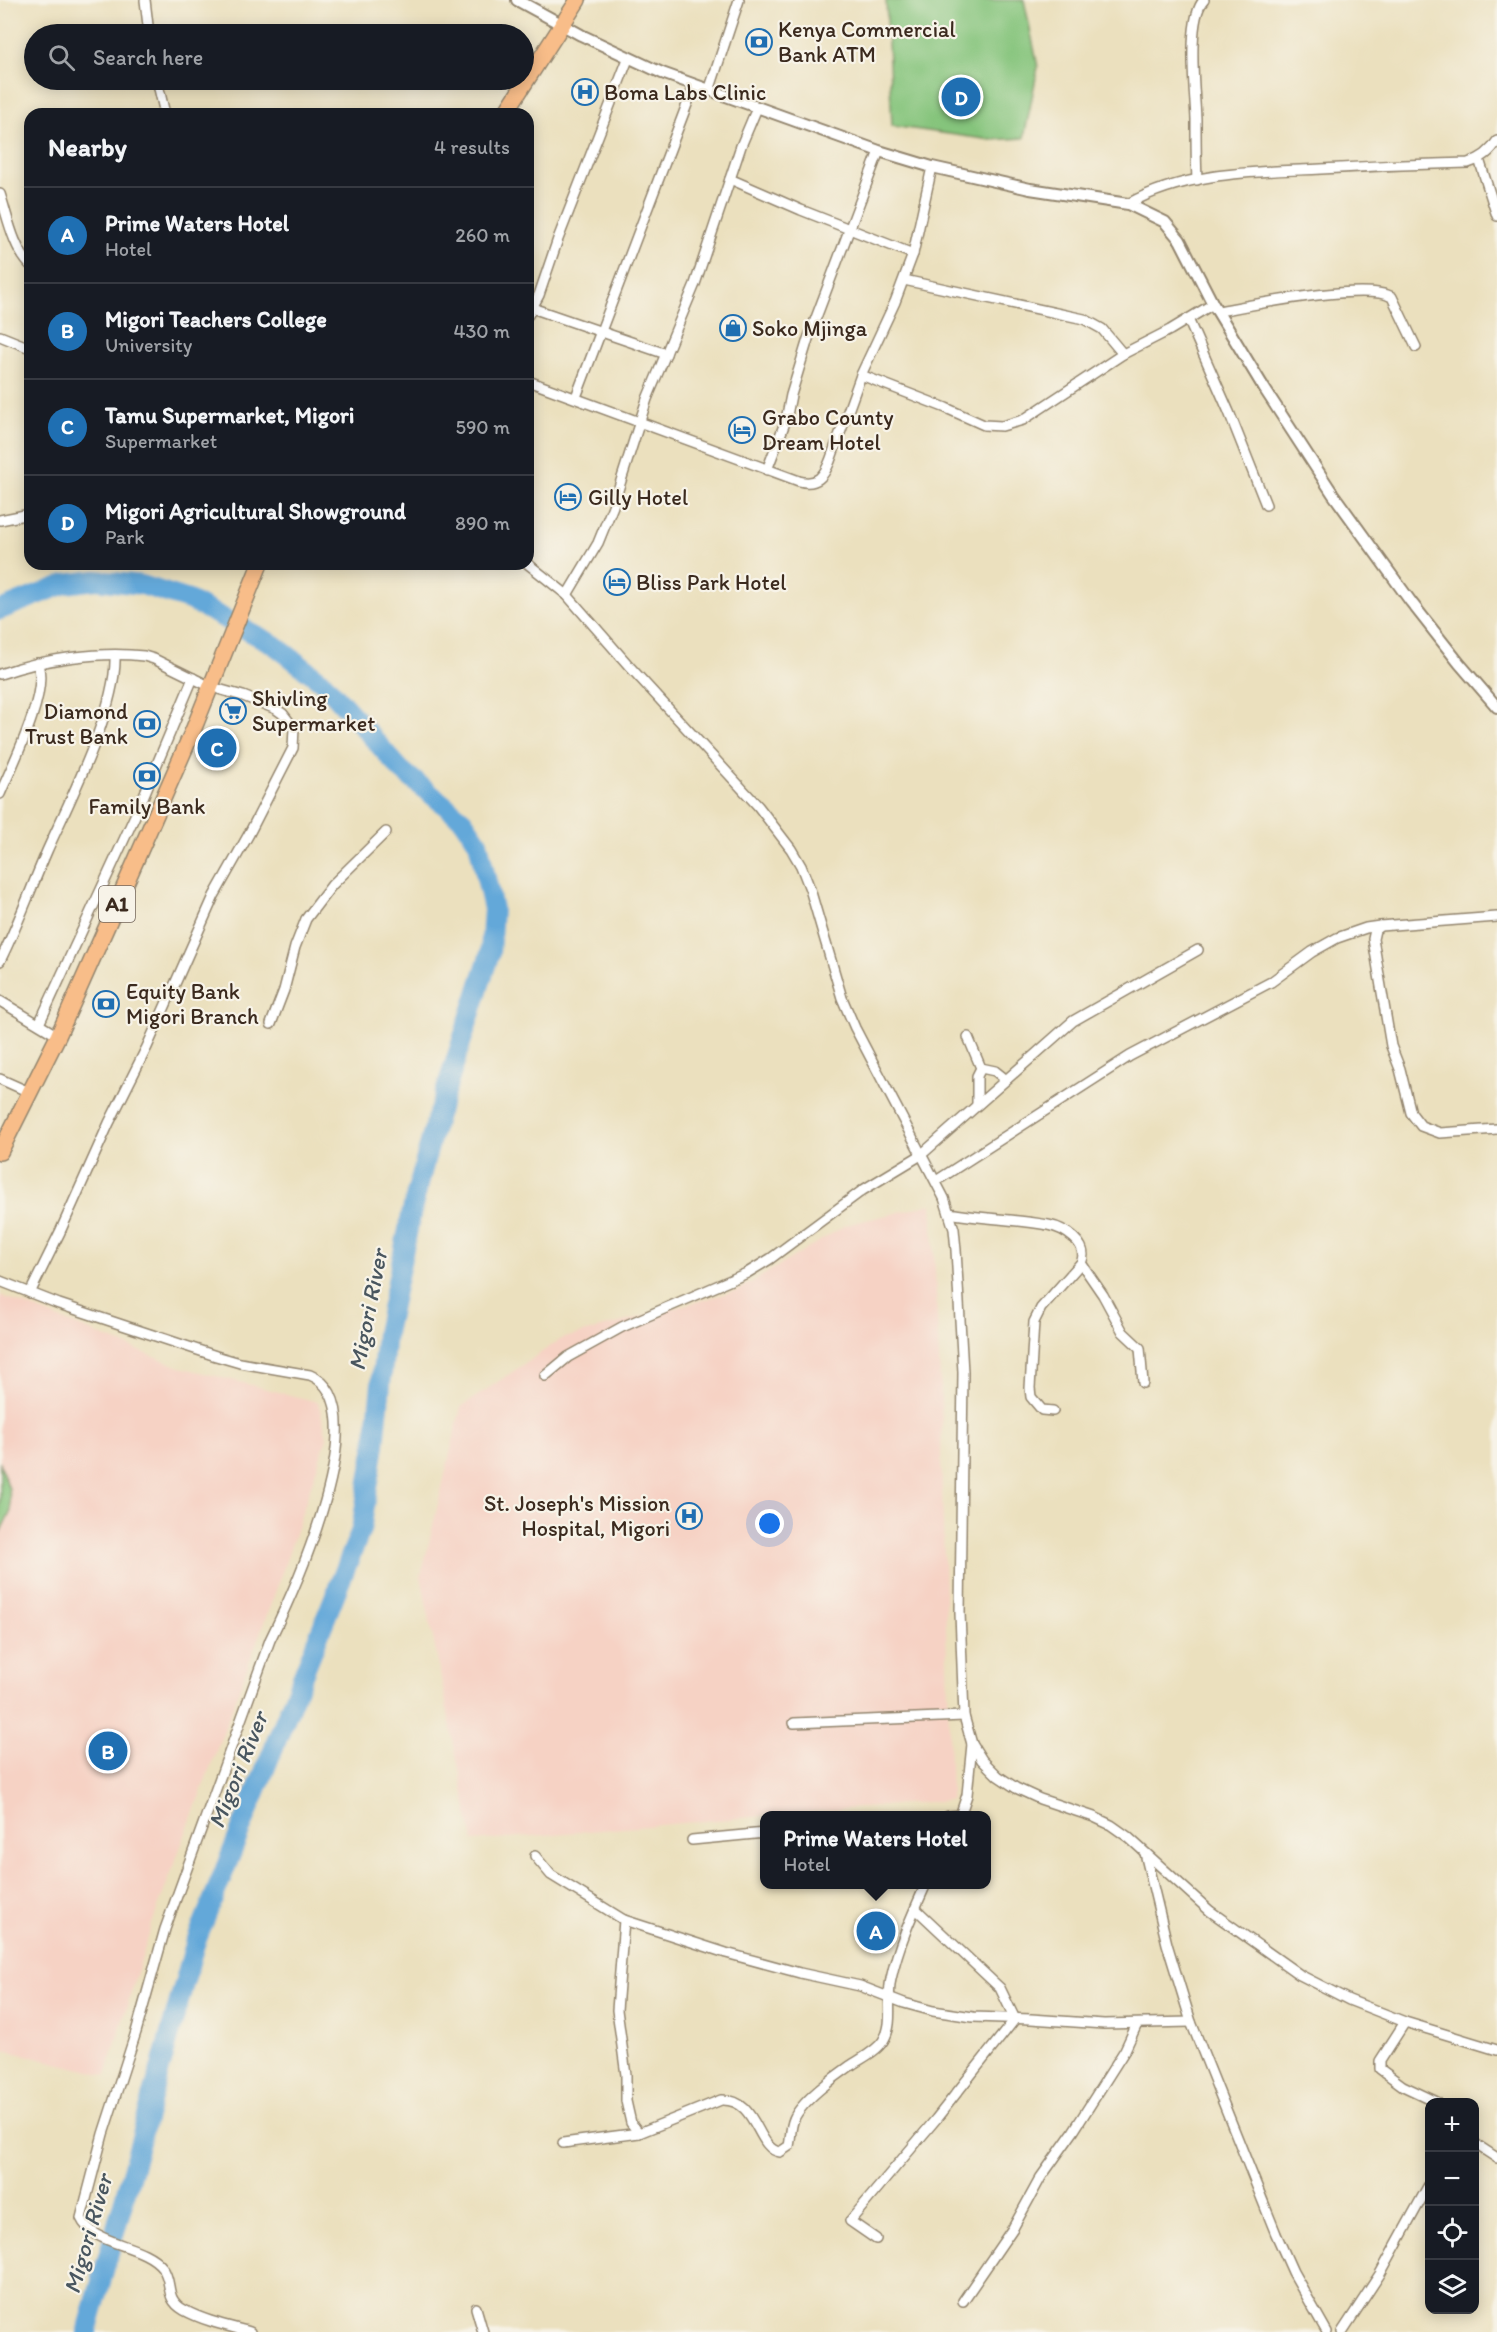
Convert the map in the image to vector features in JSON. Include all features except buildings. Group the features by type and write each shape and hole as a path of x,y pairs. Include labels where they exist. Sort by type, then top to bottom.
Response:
{"highway":[{"path":"534,69 578,0"},
{"path":"509,108 520,90"},
{"name":"A1","path":"0,1152 58,1036 211,687 258,570"}],"street":[{"path":"145,0 148,24"},
{"path":"517,0 628,59 694,86 879,151 932,167 1030,189 1128,204 1156,216 1174,230 1264,388 1334,494 1411,602 1497,707"},
{"path":"709,91 739,0"},
{"path":"1197,180 1193,48 1197,13 1204,0"},
{"path":"534,300 628,59"},
{"path":"576,397 694,86"},
{"path":"159,90 164,108"},
{"path":"567,595 598,543 626,470 647,399 695,284 730,179 757,108"},
{"path":"1128,204 1164,187 1212,176 1468,163 1479,159 1491,150 1497,141"},
{"path":"767,470 786,420 808,339 879,151"},
{"path":"1479,159 1497,216"},
{"path":"534,383 767,470 805,483 817,481 836,447 861,375 904,280 913,254 932,167"},
{"path":"730,179 913,254"},
{"path":"0,195 24,259"},
{"path":"904,280 1084,319 1102,330 1123,354"},
{"path":"861,375 993,427 1023,420 1123,354 1188,319 1216,307 1314,296 1381,292 1392,297 1416,347"},
{"path":"534,311 666,354"},
{"path":"1188,319 1229,412 1266,505"},
{"path":"0,336 24,346"},
{"path":"0,520 24,514"},
{"path":"534,569 567,595 758,806 791,849 810,889 842,998 855,1028 936,1181 949,1213 956,1250 963,1372 960,1613 964,1716 972,1744 982,1760 1016,1788 1111,1825 1146,1853 1210,1911 1300,1976 1349,2000 1405,2022 1497,2050"},
{"path":"0,961 20,920 99,727 114,673 115,656"},
{"path":"0,674 37,663 66,658 144,656 211,687 243,696 283,714 294,728 293,748 214,896 147,1047 30,1293"},
{"path":"0,794 26,736 40,679 37,663"},
{"path":"39,1024 139,807 193,678"},
{"path":"271,1024 306,919 332,885 386,832"},
{"path":"936,1181 1130,1056 1271,982 1312,952 1337,938 1366,928 1380,926 1496,920"},
{"path":"1380,926 1373,933 1374,949 1391,1046 1400,1069 1411,1113 1421,1126 1440,1132 1497,1129"},
{"path":"545,1376 568,1357 622,1327 747,1273 790,1245 863,1190 921,1155 1073,1021 1198,950"},
{"path":"0,1001 58,1036"},
{"path":"968,1037 981,1068 977,1076 977,1104"},
{"path":"981,1068 995,1071 1005,1079"},
{"path":"0,1078 29,1092"},
{"path":"949,1213 1050,1225 1076,1240 1083,1252 1081,1263 1041,1308 1033,1331 1031,1397 1042,1410 1053,1411"},
{"path":"1081,1263 1103,1295 1122,1332 1140,1348 1143,1383"},
{"path":"0,1281 216,1356 321,1379 333,1396 338,1423 338,1441 310,1550 288,1604 270,1640 165,1929 136,2032 103,2134 81,2218 84,2225 96,2234 148,2256 161,2266 173,2302 183,2310 250,2332"},
{"path":"794,1724 964,1716"},
{"path":"961,1811 967,1795 972,1744"},
{"path":"692,1840 760,1833"},
{"path":"1146,1853 1167,1944 1191,2022 1276,2234 1293,2272 1327,2332"},
{"path":"535,1856 551,1875 624,1920 726,1953 860,1986 904,2003 953,2014 1015,2019 1137,2024 1191,2022"},
{"path":"563,2143 639,2133 721,2100 727,2100 740,2103 772,2148 777,2152 785,2150 790,2140 794,2119 800,2110 841,2072 879,2046 884,2040 889,2018 888,1996 901,1943 924,1889"},
{"path":"916,1909 1000,1988 1015,2019"},
{"path":"624,1920 617,2010 626,2075 626,2101 631,2124 639,2133"},
{"path":"876,2239 850,2221 936,2119 1015,2019"},
{"path":"1405,2022 1380,2061 1380,2069 1403,2086 1427,2098"},
{"path":"963,2301 1004,2243 1041,2177 1073,2132 1125,2050 1137,2024"},
{"path":"1479,2146 1497,2158"},
{"path":"1342,2332 1380,2274 1425,2192"},
{"path":"477,2308 483,2332"}],"shaded area":[{"name":"St. Joseph's Mission Hospital, Migori","path":"932,1204 942,1422 951,1800 823,1811 760,1811 760,1816 473,1841 421,1576 461,1407 561,1339 739,1290 846,1225"},
{"path":"0,1295 180,1367 318,1402 327,1437 279,1582 153,1921 106,2075 0,2049"}],"green space":[{"path":"886,0 1024,0 1038,67 1024,138 991,140 892,126"},
{"path":"0,1462 9,1489 11,1510 0,1533"}],"waterway":[{"name":"Migori River","path":"0,610 65,584 96,580 142,585 189,600 273,644 325,684 401,770 463,820 478,842 493,909 490,953 435,1124 413,1206 386,1333 375,1445 361,1530 195,1944 87,2332"}],"place":[{"name":"Kenya Commercial Bank ATM","path":"759,42"},
{"name":"Boma Labs Clinic","path":"585,92"},
{"name":"Migori Agricultural Showground","path":"961,97"},
{"name":"Soko Mjinga","path":"733,328"},
{"name":"Grabo County Dream Hotel","path":"742,430"},
{"name":"Gilly Hotel","path":"568,497"},
{"name":"Bliss Park Hotel","path":"617,582"},
{"name":"Shivling Supermarket","path":"233,711"},
{"name":"Diamond Trust Bank","path":"147,724"},
{"name":"Tamu Supermarket, Migori","path":"217,748"},
{"name":"Family Bank","path":"147,776"},
{"name":"Equity Bank Migori Branch","path":"106,1004"},
{"name":"St. Joseph's Mission Hospital, Migori","path":"689,1516"},
{"name":"Migori Teachers College","path":"108,1751"},
{"name":"Prime Waters Hotel","path":"876,1931"}]}
